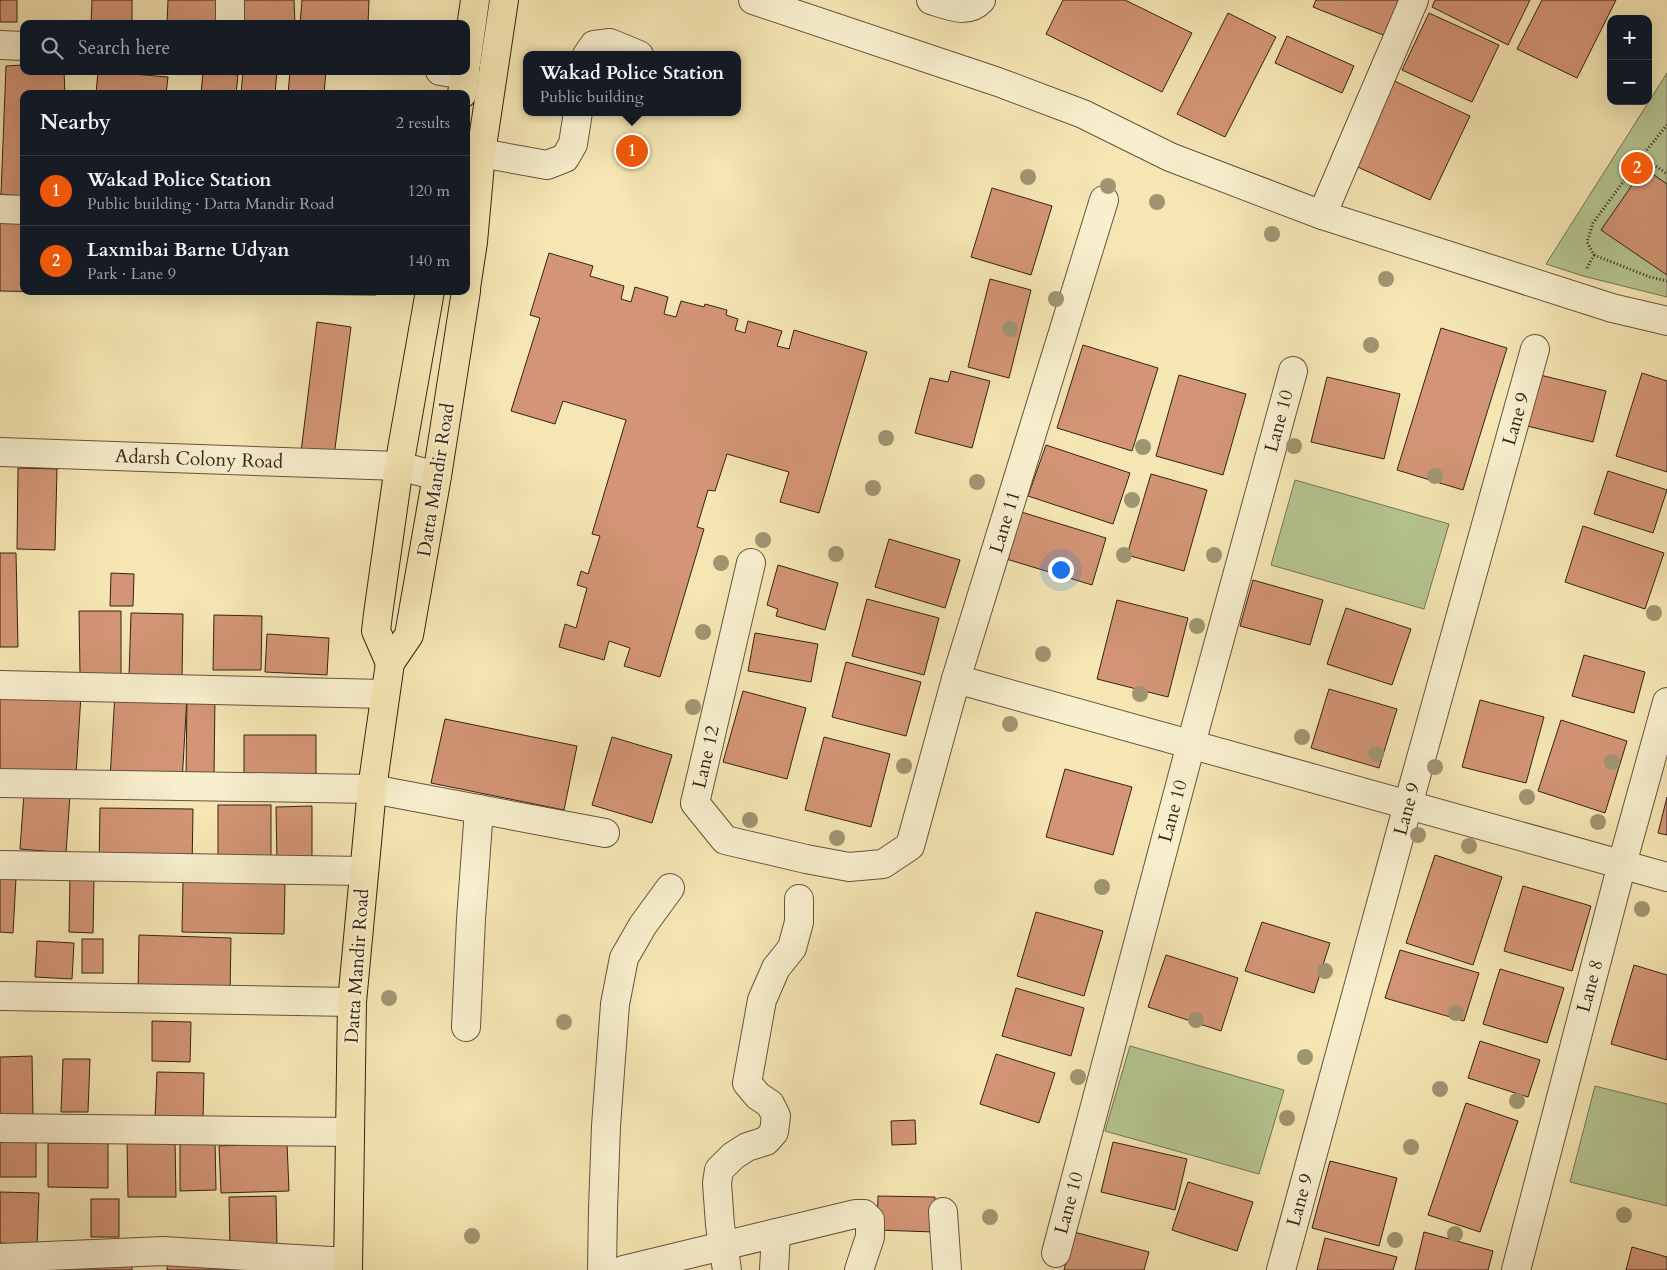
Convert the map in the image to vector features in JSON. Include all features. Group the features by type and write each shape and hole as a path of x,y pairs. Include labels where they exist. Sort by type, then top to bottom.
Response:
{"main road":[{"path":"470,25 475,0"},
{"name":"Datta Mandir Road","path":"470,242 504,0"},
{"name":"Datta Mandir Road","path":"390,663 376,631 399,466 429,295"},
{"name":"Datta Mandir Road","path":"348,1266 352,1002 372,789 390,663 409,635 437,476 465,295"}],"street":[{"path":"230,0 230,20"},
{"path":"753,0 998,82 1083,114 1170,157 1322,215 1612,308 1667,321"},
{"path":"931,0 957,8 968,8 977,5 981,0"},
{"path":"1322,215 1414,0"},
{"path":"590,51 594,45 610,43 629,51"},
{"path":"0,45 20,46"},
{"path":"481,153 548,165 566,158 574,144 578,116"},
{"name":"Lane 11","path":"910,846 956,679 1104,200"},
{"path":"0,209 20,210"},
{"name":"Lane 9","path":"1281,1270 1535,349"},
{"name":"Lane 10","path":"1056,1253 1191,744 1293,371"},
{"name":"Adarsh Colony Road","path":"0,452 399,466 437,476"},
{"name":"Lane 12","path":"752,563 695,803 725,840 849,867 884,864 910,846"},
{"path":"956,679 1667,877"},
{"path":"0,685 385,694"},
{"name":"Lane 8","path":"1516,1270 1622,864 1667,702"},
{"path":"0,783 372,789 605,833"},
{"path":"466,1027 479,809"},
{"path":"0,864 364,871"},
{"path":"602,1270 606,1126 615,1004 624,958 643,925 670,888"},
{"path":"725,1258 719,1217 717,1183 719,1170 733,1156 747,1147 766,1141 774,1132 776,1116 770,1104 758,1096 747,1083 762,1000 776,968 792,948 799,922 799,899"},
{"path":"0,996 352,1002"},
{"path":"0,1128 350,1132"},
{"path":"943,1212 947,1270"},
{"path":"623,1270 725,1258 776,1233 855,1214 864,1214 870,1220 870,1237 859,1270"},
{"path":"774,1270 776,1233"},
{"path":"0,1258 163,1251 348,1266"}],"path":[{"path":"1667,125 1593,223 1587,242 1594,255 1650,277 1667,281"},
{"path":"1642,156 1667,174"},
{"path":"1584,276 1594,255"}],"green space":[{"path":"1667,73 1667,297 1583,276 1546,264 1647,105 1652,105 1652,97"},
{"path":"1295,480 1449,524 1424,609 1271,565"},
{"path":"1130,1046 1284,1090 1259,1174 1105,1131"},
{"path":"1595,1086 1667,1104 1667,1206 1570,1182"}],"building":[{"path":"0,0 17,0 17,22 0,22"},
{"path":"92,0 132,0 132,20 91,20"},
{"path":"168,0 222,0 221,20 167,20"},
{"path":"237,0 294,0 295,20 237,20"},
{"path":"302,0 369,0 368,20 300,20"},
{"path":"1063,0 1125,0 1192,33 1162,92 1046,34"},
{"path":"1316,0 1403,0 1388,37 1313,7"},
{"path":"1435,0 1530,0 1508,45 1432,7"},
{"path":"1542,0 1616,0 1577,78 1517,49"},
{"path":"1228,13 1276,37 1225,137 1177,114"},
{"path":"1429,13 1499,45 1472,102 1402,70"},
{"path":"1287,36 1354,66 1342,93 1275,63"},
{"path":"20,65 20,75 64,75 65,90 20,90 20,196 1,194 6,66"},
{"path":"98,75 168,77 166,90 96,90"},
{"path":"203,75 238,75 236,90 201,90"},
{"path":"243,75 277,75 275,90 241,90"},
{"path":"290,75 326,75 324,90 288,90"},
{"path":"1388,78 1470,116 1430,200 1349,163"},
{"path":"1644,168 1667,184 1667,275 1601,230"},
{"path":"992,188 1052,206 1031,275 971,257"},
{"path":"0,221 20,222 20,291 0,291"},
{"path":"549,253 593,266 590,276 624,286 621,299 631,302 635,287 668,297 664,314 676,317 681,301 704,307 705,304 727,310 726,315 738,319 735,330 745,333 748,321 782,331 777,346 789,349 794,330 867,352 819,513 780,502 789,472 727,454 715,491 708,490 697,527 704,529 660,677 624,666 630,648 609,641 604,660 559,647 565,624 576,628 587,588 577,585 581,571 588,574 600,536 592,534 626,420 563,401 555,424 511,411 540,318 530,315"},
{"path":"990,279 1031,290 1009,378 968,367"},
{"path":"317,322 351,327 334,456 301,452"},
{"path":"1441,328 1507,348 1463,490 1397,470"},
{"path":"1083,345 1158,368 1132,451 1057,428"},
{"path":"951,371 990,381 972,448 915,433 930,378 948,382"},
{"path":"1642,373 1667,381 1667,472 1616,456"},
{"path":"1536,374 1606,391 1593,442 1523,425"},
{"path":"1179,375 1246,394 1223,475 1156,456"},
{"path":"1327,377 1400,394 1384,459 1311,442"},
{"path":"1046,445 1130,473 1113,524 1028,496"},
{"path":"18,468 57,469 55,550 17,549"},
{"path":"1608,471 1667,490 1653,533 1594,514"},
{"path":"1151,474 1207,490 1184,571 1127,555"},
{"path":"1018,511 1106,538 1092,585 1003,558"},
{"path":"1583,526 1664,553 1645,609 1565,582"},
{"path":"889,539 960,560 945,608 875,587"},
{"path":"0,553 16,553 18,647 0,647"},
{"path":"778,565 838,583 825,630 776,616 778,609 767,605"},
{"path":"111,573 134,574 133,606 110,606"},
{"path":"1253,580 1323,600 1310,645 1240,626"},
{"path":"867,599 939,618 924,675 852,656"},
{"path":"1117,600 1188,618 1168,697 1097,679"},
{"path":"1346,608 1411,629 1392,685 1327,664"},
{"path":"79,611 121,611 121,676 80,676"},
{"path":"131,613 183,614 182,678 129,677"},
{"path":"214,615 262,616 261,670 213,670"},
{"path":"755,633 818,644 811,682 748,671"},
{"path":"267,634 329,638 327,675 265,672"},
{"path":"1584,655 1645,672 1634,713 1572,696"},
{"path":"846,662 921,682 906,736 832,717"},
{"path":"1329,689 1397,709 1379,768 1311,748"},
{"path":"0,690 81,695 76,775 0,770"},
{"path":"743,691 806,708 787,779 723,762"},
{"path":"115,693 187,696 182,783 110,779"},
{"path":"187,695 215,696 214,778 186,777"},
{"path":"1480,700 1544,717 1526,783 1462,767"},
{"path":"445,719 577,746 564,810 431,783"},
{"path":"1561,720 1627,741 1605,813 1538,791"},
{"path":"244,735 316,735 316,784 244,777"},
{"path":"612,737 672,755 652,823 592,805"},
{"path":"824,737 890,754 871,827 805,810"},
{"path":"1065,769 1132,787 1113,855 1046,837"},
{"path":"24,793 70,795 66,853 20,849"},
{"path":"1667,797 1667,835 1658,833"},
{"path":"218,805 271,805 271,868 218,868"},
{"path":"312,806 312,864 277,864 276,807"},
{"path":"100,808 193,809 192,870 99,869"},
{"path":"1435,855 1502,877 1473,965 1406,943"},
{"path":"70,877 94,878 93,933 69,932"},
{"path":"0,878 16,878 13,933 0,932"},
{"path":"183,881 285,884 284,934 182,932"},
{"path":"1523,886 1591,906 1572,971 1504,951"},
{"path":"1036,912 1103,931 1084,996 1017,976"},
{"path":"1262,922 1330,943 1314,993 1245,971"},
{"path":"139,935 231,938 230,994 138,991"},
{"path":"82,939 103,939 103,973 82,973"},
{"path":"37,941 74,943 72,979 35,977"},
{"path":"1400,950 1479,973 1464,1021 1385,998"},
{"path":"1166,955 1238,978 1221,1031 1148,1007"},
{"path":"1634,965 1667,975 1667,1060 1611,1044"},
{"path":"1500,969 1564,988 1547,1043 1483,1024"},
{"path":"1016,988 1084,1008 1071,1056 1002,1036"},
{"path":"152,1021 191,1022 190,1062 152,1061"},
{"path":"1480,1041 1540,1060 1528,1097 1468,1078"},
{"path":"996,1054 1055,1073 1039,1123 980,1104"},
{"path":"32,1056 33,1116 0,1117 0,1057"},
{"path":"63,1059 90,1059 88,1112 61,1112"},
{"path":"157,1072 204,1073 203,1121 155,1119"},
{"path":"1466,1103 1518,1121 1480,1232 1428,1215"},
{"path":"915,1120 916,1144 892,1145 891,1121"},
{"path":"0,1134 36,1134 36,1177 0,1177"},
{"path":"175,1140 176,1197 128,1197 127,1141"},
{"path":"215,1141 216,1190 180,1191 180,1142"},
{"path":"1113,1142 1187,1159 1175,1210 1101,1192"},
{"path":"48,1143 108,1143 108,1188 48,1187"},
{"path":"287,1143 289,1191 221,1193 219,1146"},
{"path":"1330,1161 1397,1178 1379,1246 1312,1228"},
{"path":"1188,1182 1253,1202 1237,1251 1172,1230"},
{"path":"0,1192 39,1193 37,1245 0,1243"},
{"path":"276,1196 277,1249 230,1250 229,1197"},
{"path":"878,1196 935,1197 934,1232 877,1230"},
{"path":"91,1199 119,1199 119,1237 91,1237"},
{"path":"1074,1232 1149,1252 1144,1270 1064,1270"},
{"path":"1424,1232 1493,1251 1488,1270 1415,1270"},
{"path":"1325,1238 1397,1257 1393,1270 1317,1270"},
{"path":"1632,1247 1667,1257 1667,1270 1626,1270"},
{"path":"168,1260 262,1270 167,1270"},
{"path":"46,1261 132,1265 132,1270 45,1270"}],"place":[{"name":"Wakad Police Station","path":"632,151"},
{"name":"Laxmibai Barne Udyan","path":"1637,168"}]}
